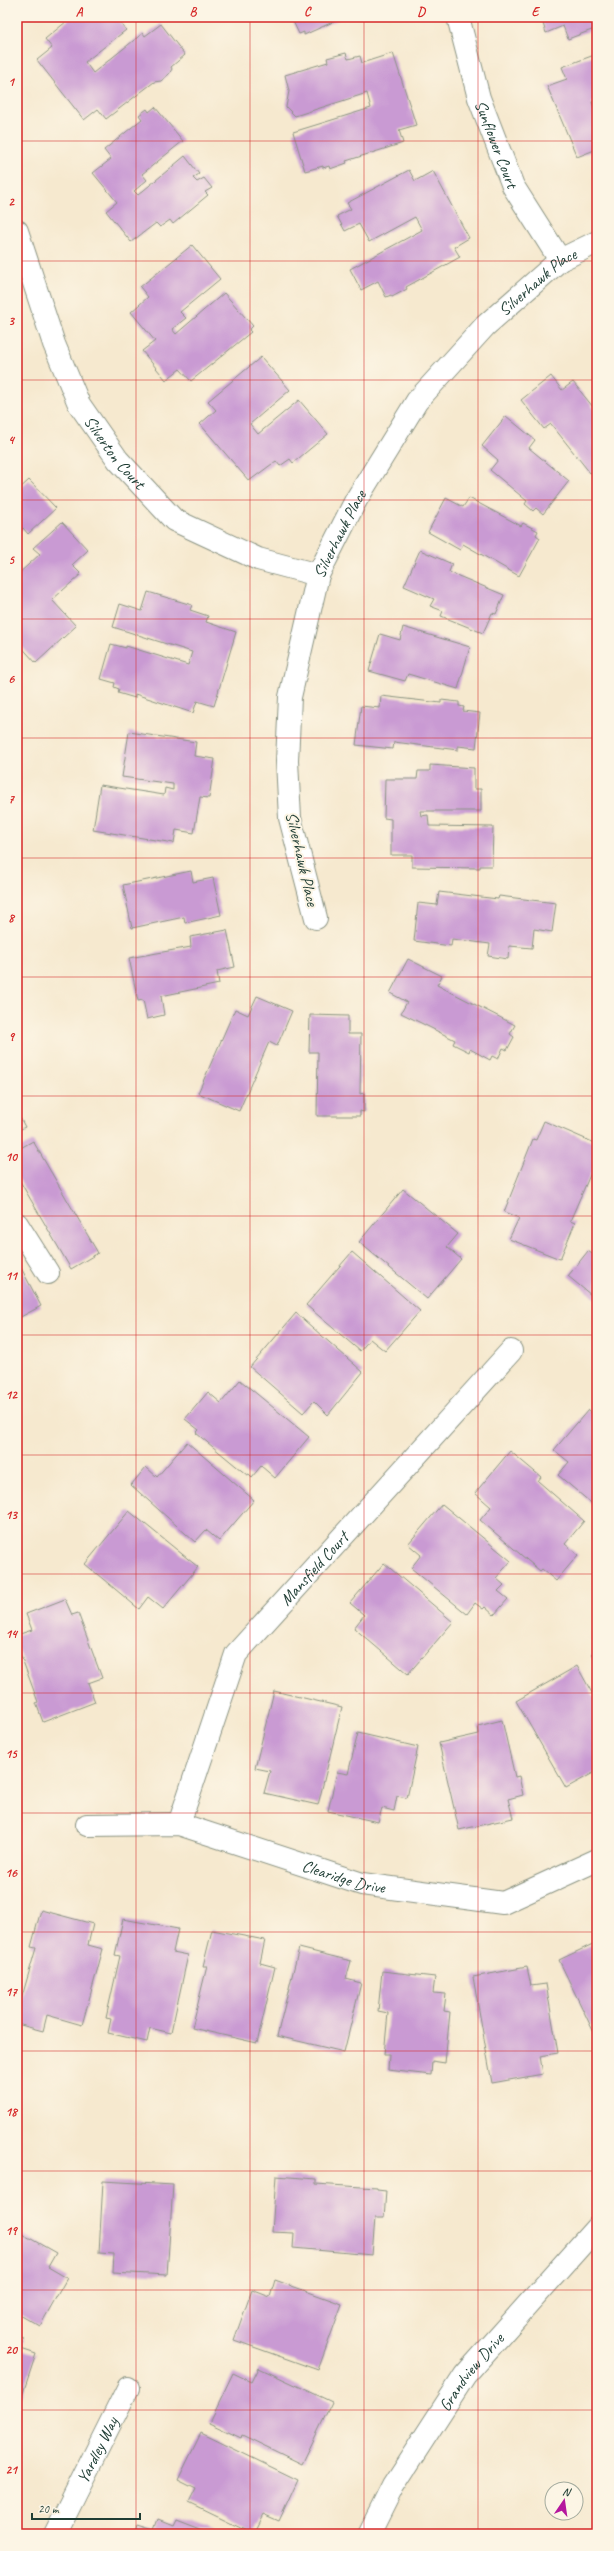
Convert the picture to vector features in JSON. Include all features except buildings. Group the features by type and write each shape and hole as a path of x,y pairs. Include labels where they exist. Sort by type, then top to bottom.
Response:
{"street":[{"name":"Sunflower Court","path":"458,17 479,98 513,186 560,260"},
{"name":"Silverton Court","path":"17,231 54,344 79,404 118,460 174,520 258,559 318,575"},
{"name":"Silverhawk Place","path":"316,918 290,818 287,761 290,697 318,575 356,500 416,401 485,326 560,260 597,242"},
{"path":"17,1224 48,1273"},
{"name":"Mansfield Court","path":"179,1824 236,1654 512,1351"},
{"name":"Clearidge Drive","path":"87,1825 179,1824 362,1884 502,1903 597,1860"},
{"name":"Grandview Drive","path":"369,2534 394,2486 465,2375 597,2226"},
{"name":"Yardley Way","path":"55,2534 128,2388"}]}
